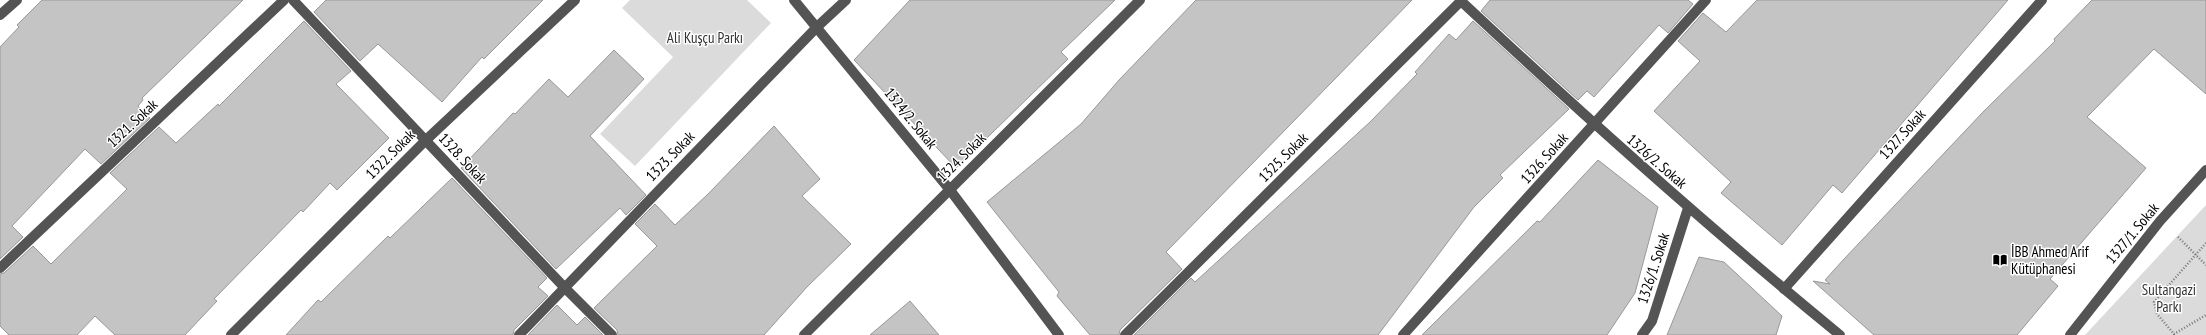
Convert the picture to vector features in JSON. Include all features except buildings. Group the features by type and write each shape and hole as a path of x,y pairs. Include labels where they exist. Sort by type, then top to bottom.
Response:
{"street":[{"path":"0,15 16,0"},
{"name":"1321. Sokak","path":"0,268 284,0"},
{"name":"1328. Sokak","path":"293,0 564,287 612,335"},
{"name":"1322. Sokak","path":"230,335 426,140 575,0"},
{"name":"1324/2. Sokak","path":"794,0 818,26 950,190 1059,335"},
{"name":"1323. Sokak","path":"518,335 818,26 846,0"},
{"name":"1324. Sokak","path":"804,335 1140,0"},
{"name":"1326/2. Sokak","path":"1461,0 1594,125 1688,208 1840,335"},
{"name":"1325. Sokak","path":"1125,335 1461,0"},
{"name":"1326. Sokak","path":"1402,335 1706,0"},
{"name":"1327. Sokak","path":"1784,289 2042,0"},
{"name":"1327/1. Sokak","path":"2070,335 2160,221 2206,170"},
{"name":"1326/1. Sokak","path":"1642,335 1652,321 1688,208"}],"path":[{"path":"2206,243 2154,302 2156,314 2174,334 2206,315"},
{"path":"2196,254 2206,264"}],"green space":[{"name":"Ali Kuşçu Parkı","path":"630,0 747,0 771,23 635,166 600,134 673,57 622,8"},
{"name":"Sultangazi Parkı","path":"2206,205 2206,335 2085,335"}],"place":[{"name":"İBB Ahmed Arif Kütüphanesi","path":"2000,260"}]}
